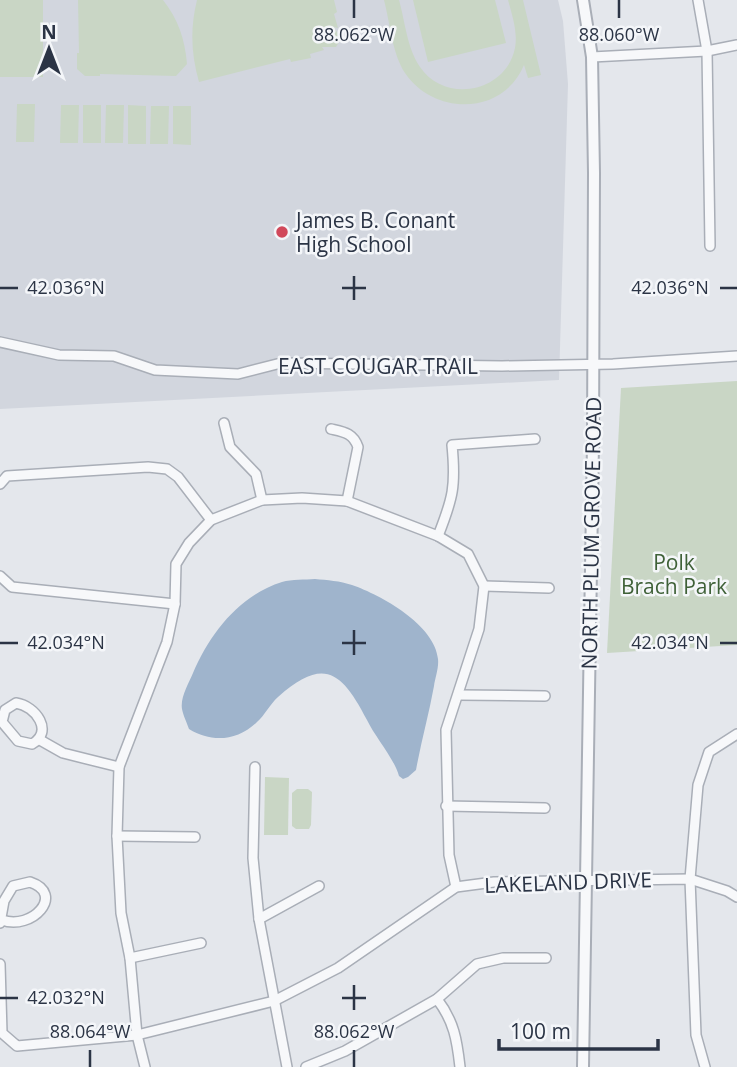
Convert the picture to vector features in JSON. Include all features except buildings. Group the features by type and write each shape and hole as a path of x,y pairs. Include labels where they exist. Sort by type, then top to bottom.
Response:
{"street":[{"name":"NORTH PLUM GROVE ROAD","path":"583,0 592,57 593,365 583,1067"},
{"path":"698,0 707,51 710,246"},
{"path":"592,57 707,51 737,45"},
{"name":"EAST COUGAR TRAIL","path":"0,342 60,355 114,356 155,370 238,374 281,363 593,365 737,356"},
{"path":"224,423 230,447 256,474 262,500"},
{"path":"331,429 348,432 358,447 347,501"},
{"path":"439,536 452,503 455,477 452,445 535,439"},
{"path":"0,484 7,476 148,467 167,470 178,477 211,520"},
{"path":"145,1067 137,1035 130,958 121,914 117,836 119,767 167,642 174,604 176,564 189,543 211,520 262,500 302,498 347,501 439,536 468,554 484,586 479,629 446,730 449,855 456,887"},
{"path":"0,576 12,587 174,604"},
{"path":"484,586 549,589"},
{"path":"459,695 545,696"},
{"path":"16,703 29,707 41,721 40,740 32,744 18,741 2,722 5,710 16,703"},
{"path":"705,1067 696,1035 690,879 698,785 709,752 737,734"},
{"path":"40,740 63,753 119,767"},
{"path":"255,767 253,858 258,919 287,1067"},
{"path":"446,806 545,808"},
{"path":"117,836 195,837"},
{"name":"LAKELAND DRIVE","path":"0,964 2,1033 17,1046 137,1035 274,1001 338,968 456,887 494,882 690,879 737,897"},
{"path":"30,882 42,889 45,898 39,913 21,923 1,922 4,901 13,886 30,882"},
{"path":"258,919 319,886"},
{"path":"130,958 201,943"},
{"path":"306,1067 345,1051 437,999 477,964 503,958 546,958"},
{"path":"437,999 447,1012 457,1034 460,1067"}],"shaded area":[{"name":"James B. Conant High School","path":"0,0 558,0 563,21 568,84 559,380 0,409"}],"green space":[{"path":"0,0 43,0 43,77 0,77"},
{"path":"78,0 163,0 180,30 187,64 176,76 85,76 77,69"},
{"path":"197,0 334,0 338,28 334,27 341,39 336,47 322,47 324,50 310,54 311,58 291,62 290,59 199,82 192,41"},
{"path":"384,0 399,0 409,43 420,67 431,79 444,86 459,89 488,84 500,75 509,63 516,36 508,0 523,0 541,75 528,78 524,65 514,82 501,94 485,101 450,103 433,97 418,87 405,73 394,47"},
{"path":"413,0 495,0 506,43 428,62"},
{"path":"17,104 35,104 34,142 16,142"},
{"path":"61,105 79,105 78,143 60,143"},
{"path":"83,105 101,105 101,143 83,143"},
{"path":"106,105 124,105 123,143 105,143"},
{"path":"128,105 146,106 146,144 128,144"},
{"path":"151,106 169,106 168,144 150,144"},
{"path":"173,106 191,106 191,145 173,144"},
{"name":"Polk Brach Park","path":"737,381 737,645 607,653 621,388"},
{"path":"265,777 289,778 288,835 264,835"},
{"path":"297,789 308,789 312,792 309,829 296,829 292,826 292,793"}],"water":[{"path":"315,579 352,585 377,596 417,623 435,646 438,662 432,696 416,770 408,777 403,779 399,776 349,690 330,675 308,677 294,684 275,700 257,722 241,733 215,738 189,729 182,709 184,695 200,658 228,617 267,588 286,581"}],"place":[{"name":"James B. Conant High School","path":"282,232"}]}
